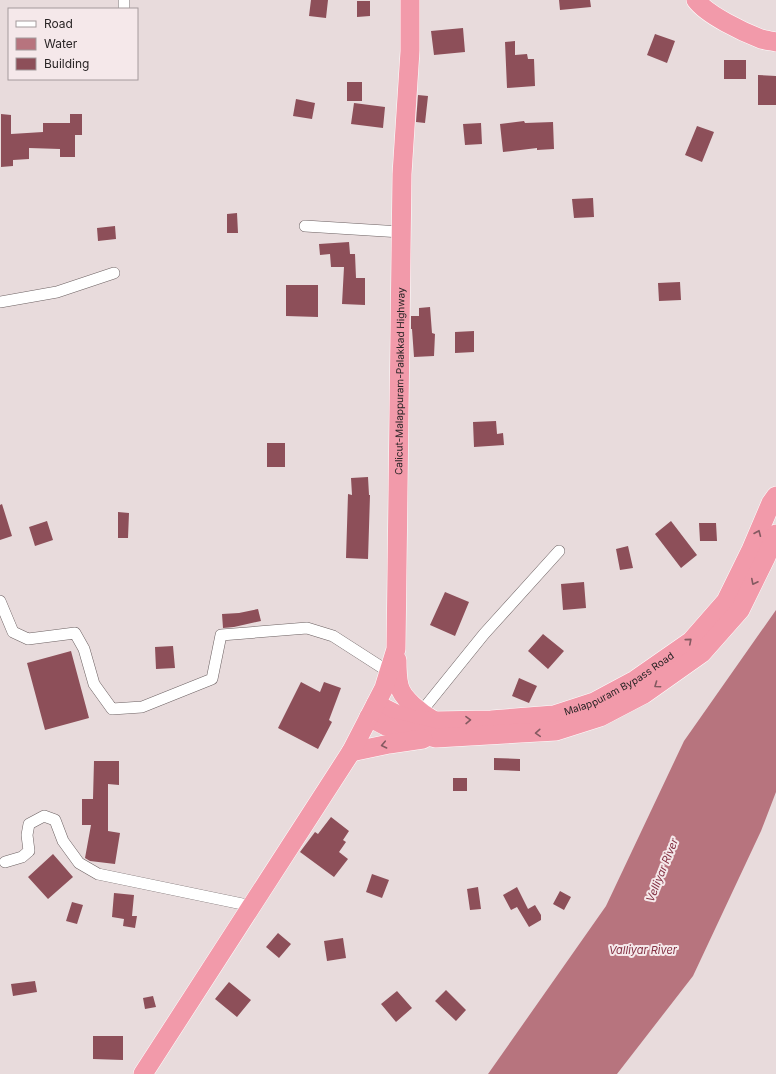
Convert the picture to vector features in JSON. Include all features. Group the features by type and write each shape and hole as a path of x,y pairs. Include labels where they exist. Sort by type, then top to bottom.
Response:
{"highway":[{"name":"Calicut-Malappuram-Palakkad Highway","path":"143,1074 351,752 384,688 396,649 402,174 410,51 410,0"},
{"path":"696,0 700,5 729,24 761,39 776,42"},
{"name":"Malappuram Bypass Road","path":"430,724 554,715 594,702 635,680 691,641 726,601 751,550 771,502 776,496"},
{"name":"Malappuram Bypass Road","path":"373,710 396,714 430,724 556,731 600,718 644,694 702,653 740,610 776,534"},
{"path":"351,752 389,744 430,724 411,704 399,687 396,649"}],"street":[{"path":"305,226 401,232"},
{"path":"0,302 57,292 114,273"},
{"path":"430,724 484,634 559,551"},
{"path":"0,601 13,632 28,639 75,633 84,649 94,684 112,709 142,707 212,679 221,635 307,628 333,636 389,672"},
{"path":"5,862 22,857 29,851 27,835 29,824 44,816 55,820 63,841 80,864 98,874 252,906"}],"water":[{"name":"Valliyar River","path":"776,610 776,792 761,831 693,976 617,1074 488,1074 606,906 684,741"}],"building":[{"path":"311,0 328,0 326,18 309,16"},
{"path":"559,0 590,0 591,7 560,10"},
{"path":"357,1 370,1 370,16 357,17"},
{"path":"463,28 465,52 434,55 431,31"},
{"path":"655,34 675,41 667,63 647,55"},
{"path":"515,41 515,55 527,54 528,59 534,59 535,86 507,88 505,42"},
{"path":"724,60 746,60 746,79 724,79"},
{"path":"758,75 776,76 776,105 758,105"},
{"path":"347,82 362,82 362,101 347,101"},
{"path":"418,95 428,96 425,123 416,122"},
{"path":"296,99 315,103 312,119 293,116"},
{"path":"354,103 385,107 383,128 351,124"},
{"path":"1,114 11,115 11,134 43,132 43,123 70,123 70,114 82,114 82,135 75,135 75,157 60,157 60,149 29,148 29,159 13,160 13,166 1,167"},
{"path":"524,121 525,123 553,122 554,149 537,150 537,148 503,152 500,124"},
{"path":"481,123 482,144 465,145 463,124"},
{"path":"697,126 714,132 702,162 685,155"},
{"path":"593,198 594,217 574,218 572,199"},
{"path":"237,213 238,233 227,233 227,214"},
{"path":"115,226 116,239 98,241 97,228"},
{"path":"349,242 350,254 355,254 356,278 365,278 365,305 342,304 344,267 331,267 330,254 320,255 319,244"},
{"path":"680,282 681,300 659,301 658,283"},
{"path":"286,285 318,285 318,317 286,316"},
{"path":"430,307 432,333 435,334 434,356 414,357 411,316 419,316 419,308"},
{"path":"474,331 474,352 455,353 455,332"},
{"path":"496,421 497,434 503,433 504,445 474,447 473,422"},
{"path":"267,443 285,443 285,467 267,467"},
{"path":"368,477 370,495 368,559 346,558 348,494 352,495 351,478"},
{"path":"2,504 12,536 0,540 0,505"},
{"path":"118,512 129,513 128,538 118,538"},
{"path":"47,521 53,540 35,546 29,527"},
{"path":"671,521 697,555 681,568 655,534"},
{"path":"699,523 716,523 717,541 700,541"},
{"path":"628,546 633,568 620,570 616,549"},
{"path":"584,582 586,608 563,610 561,584"},
{"path":"445,592 469,602 455,636 430,625"},
{"path":"258,609 261,621 223,628 222,614 239,613"},
{"path":"543,634 564,651 548,669 528,651"},
{"path":"173,646 175,668 156,669 155,647"},
{"path":"71,651 89,718 45,730 27,663"},
{"path":"519,678 537,686 529,703 512,696"},
{"path":"301,682 320,692 324,682 341,688 329,720 332,722 318,749 278,728"},
{"path":"494,758 520,759 520,771 494,770"},
{"path":"94,761 119,761 119,785 108,784 108,831 120,833 115,864 90,861 85,858 91,825 82,825 82,799 93,799"},
{"path":"453,778 467,778 467,791 453,791"},
{"path":"331,817 349,831 343,840 346,842 339,852 348,859 334,877 300,852 315,832 318,834"},
{"path":"53,854 73,877 48,899 28,877"},
{"path":"372,874 389,880 382,898 366,892"},
{"path":"478,887 481,909 470,910 467,889"},
{"path":"517,887 528,909 535,905 541,915 541,920 529,927 517,907 511,910 503,895"},
{"path":"560,891 571,897 564,910 553,904"},
{"path":"114,893 134,895 132,916 137,916 135,928 123,926 124,919 112,917"},
{"path":"72,902 83,905 77,924 66,921"},
{"path":"278,933 291,944 279,958 266,947"},
{"path":"343,938 346,958 327,961 324,941"},
{"path":"35,981 37,992 13,996 11,984"},
{"path":"229,982 251,1000 237,1017 215,999"},
{"path":"446,990 466,1010 456,1021 435,1001"},
{"path":"397,991 412,1008 396,1022 381,1004"},
{"path":"153,996 156,1007 145,1009 143,998"},
{"path":"93,1036 123,1036 123,1060 93,1059"}],"water label":[{"name":"Velliyar River","path":"662,870"}]}
